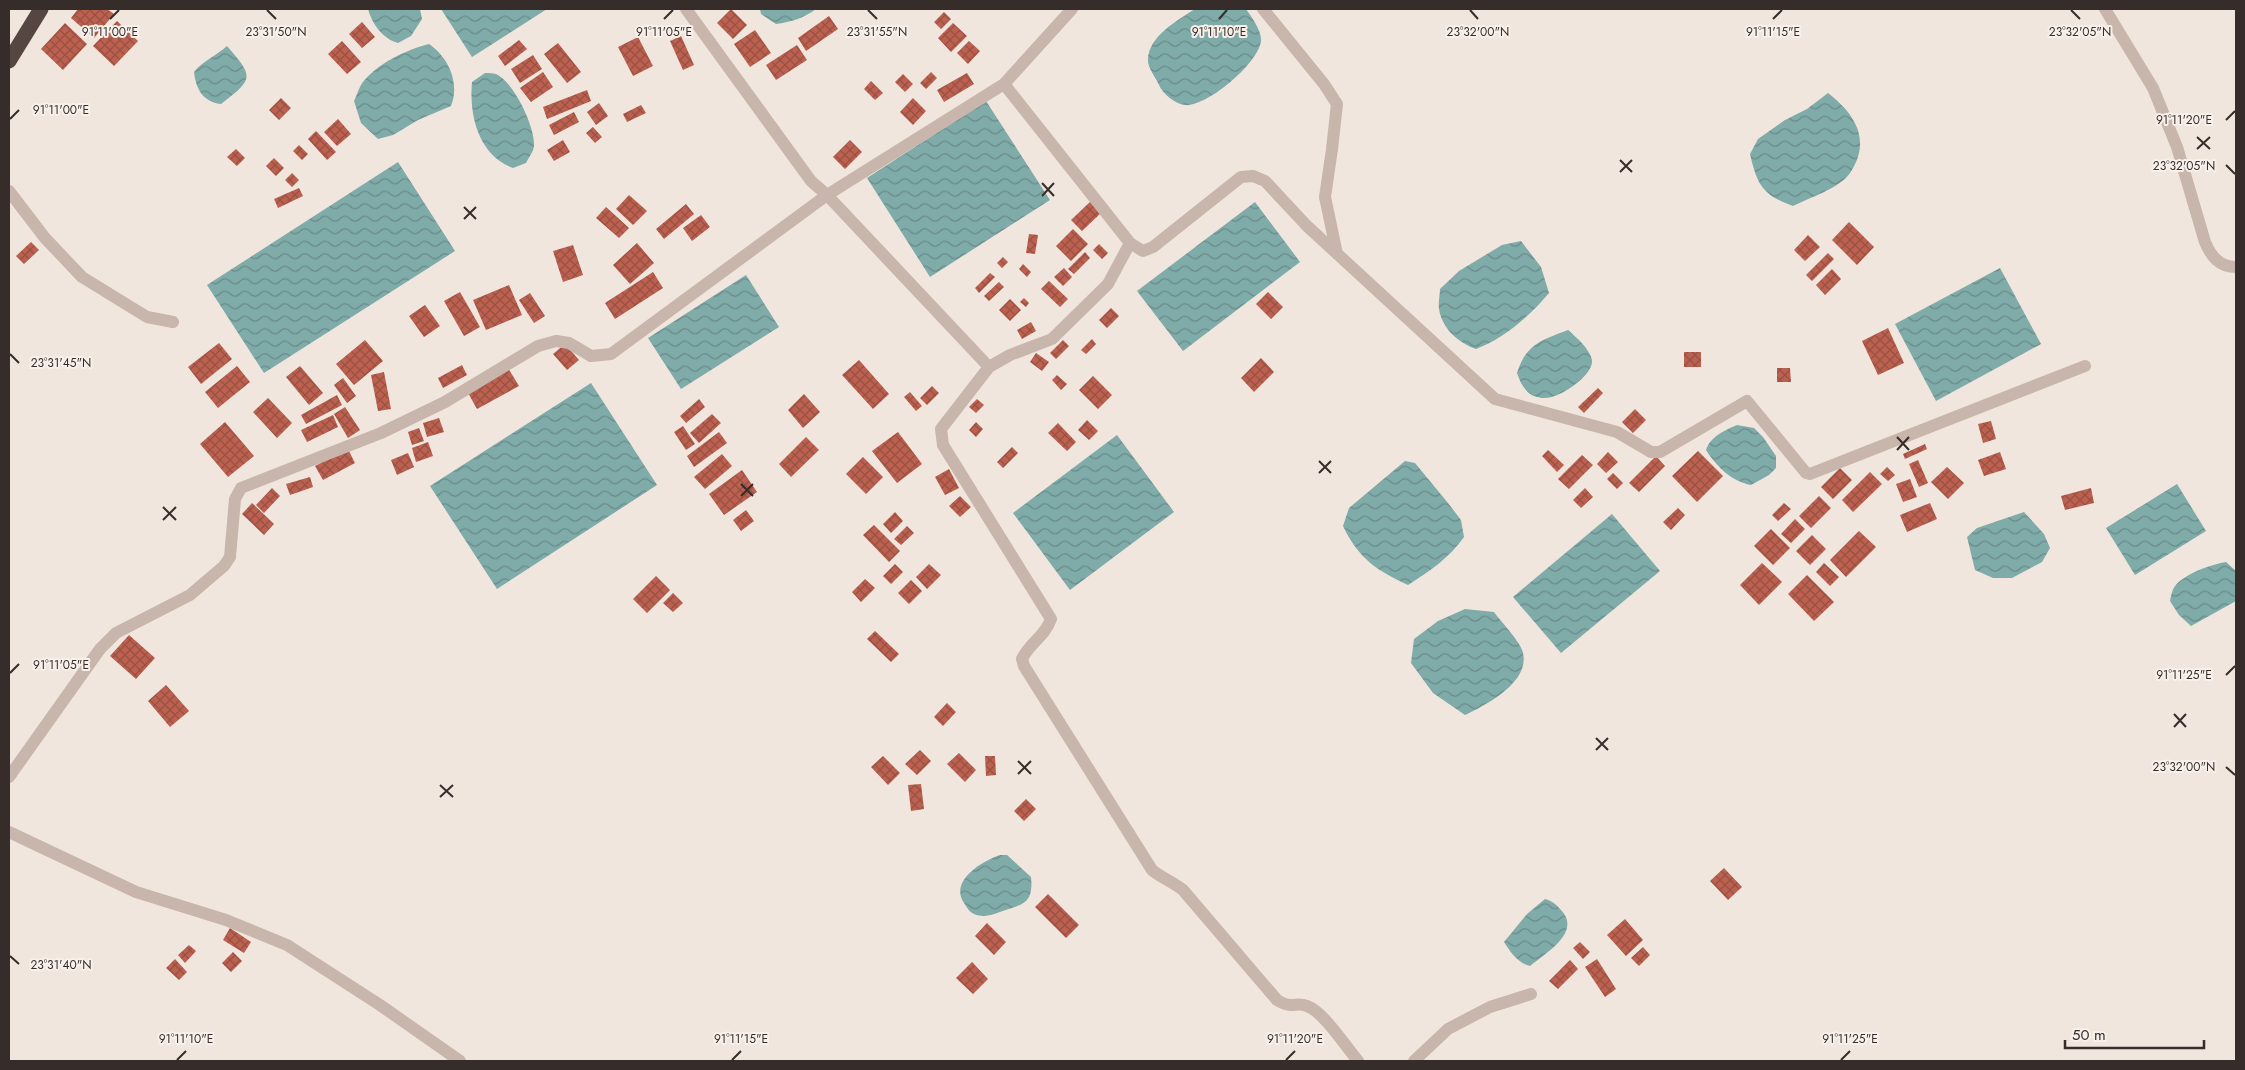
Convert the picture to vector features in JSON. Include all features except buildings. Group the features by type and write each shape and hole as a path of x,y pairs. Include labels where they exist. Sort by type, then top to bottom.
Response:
{"highway":[{"path":"9,61 41,9"}],"street":[{"path":"686,9 810,181 827,195 989,367"},
{"path":"9,777 100,649 116,633 190,595 224,566 230,557 235,499 242,488 381,433 445,402 538,346 556,341 569,343 591,356 611,354 827,195 1004,84 1072,9"},
{"path":"1264,9 1324,84 1337,104 1325,197 1337,254"},
{"path":"2105,9 2153,88 2177,146 2205,242 2211,255 2218,262 2228,267 2236,267"},
{"path":"1004,84 1130,243 1143,251 1153,247 1241,177 1253,176 1265,181 1306,226 1495,399 1617,432 1656,453 1747,401 1806,473 1810,474 2085,366"},
{"path":"9,191 45,238 82,277 147,317 173,322"},
{"path":"1130,243 1108,284 1052,339 1010,355 989,367 941,429 943,445 1051,619 1047,631 1027,649 1022,659 1024,666 1152,870 1160,877 1174,882 1183,890 1277,1000 1287,1006 1305,1005 1316,1011 1358,1061"},
{"path":"9,832 136,892 226,920 287,945 380,1005 460,1061"},
{"path":"1414,1061 1448,1030 1490,1007 1531,994"}],"water":[{"path":"368,9 420,9 422,19 411,36 398,43 388,38 379,30 372,20"},
{"path":"441,9 547,9 472,57"},
{"path":"760,9 816,9 797,19 776,24 761,14"},
{"path":"1195,9 1246,9 1258,27 1261,39 1259,48 1252,59 1231,81 1206,99 1194,104 1185,105 1173,101 1163,92 1148,61 1149,52 1158,37 1172,24"},
{"path":"429,44 442,56 451,72 454,89 451,106 418,120 393,135 378,139 361,123 354,101 360,86 369,75 384,63"},
{"path":"227,46 246,71 246,77 245,83 240,89 221,104 209,101 202,94 194,72"},
{"path":"485,73 496,74 510,86 522,106 531,127 534,145 532,152 526,163 513,168 491,154 478,132 474,120 471,95 472,82"},
{"path":"1828,93 1838,101 1853,119 1860,139 1860,150 1850,173 1845,178 1824,192 1793,206 1774,197 1762,187 1755,173 1750,154 1758,139 1785,120 1807,109"},
{"path":"986,101 1050,200 930,277 867,178"},
{"path":"398,162 455,251 264,373 207,285"},
{"path":"1255,202 1300,262 1183,351 1137,291"},
{"path":"1521,241 1541,267 1549,293 1525,318 1506,333 1486,345 1476,349 1463,343 1452,334 1441,316 1439,309 1440,289 1459,271 1502,245"},
{"path":"2000,268 2041,344 1936,401 1895,324"},
{"path":"746,275 779,327 681,389 648,338"},
{"path":"1568,330 1588,351 1592,360 1591,366 1574,386 1557,395 1543,398 1532,395 1524,388 1517,373 1525,355 1536,344"},
{"path":"591,383 657,485 497,589 430,486"},
{"path":"1737,425 1754,428 1763,437 1776,456 1776,468 1769,475 1751,485 1731,477 1715,462 1706,450 1714,438"},
{"path":"1117,435 1174,512 1070,590 1013,513"},
{"path":"1405,461 1415,463 1448,503 1461,520 1464,537 1439,564 1408,585 1387,574 1362,555 1343,526 1349,508"},
{"path":"2177,484 2206,531 2135,575 2106,528"},
{"path":"2024,512 2044,534 2050,548 2042,562 2012,578 1993,578 1975,570 1967,537 1977,528"},
{"path":"1612,514 1660,571 1561,653 1513,597"},
{"path":"2226,562 2236,571 2236,601 2191,626 2179,615 2170,601 2174,588 2180,581 2192,573"},
{"path":"1465,609 1494,612 1519,643 1523,653 1523,664 1520,674 1504,691 1494,699 1465,715 1433,693 1411,663 1414,639 1438,621"},
{"path":"1000,855 1007,855 1031,877 1028,899 1019,905 987,916 974,914 969,911 961,895 961,887 964,880 977,867"},
{"path":"1545,899 1554,903 1566,918 1565,934 1552,948 1530,966 1526,965 1512,954 1504,942 1527,914"}]}
